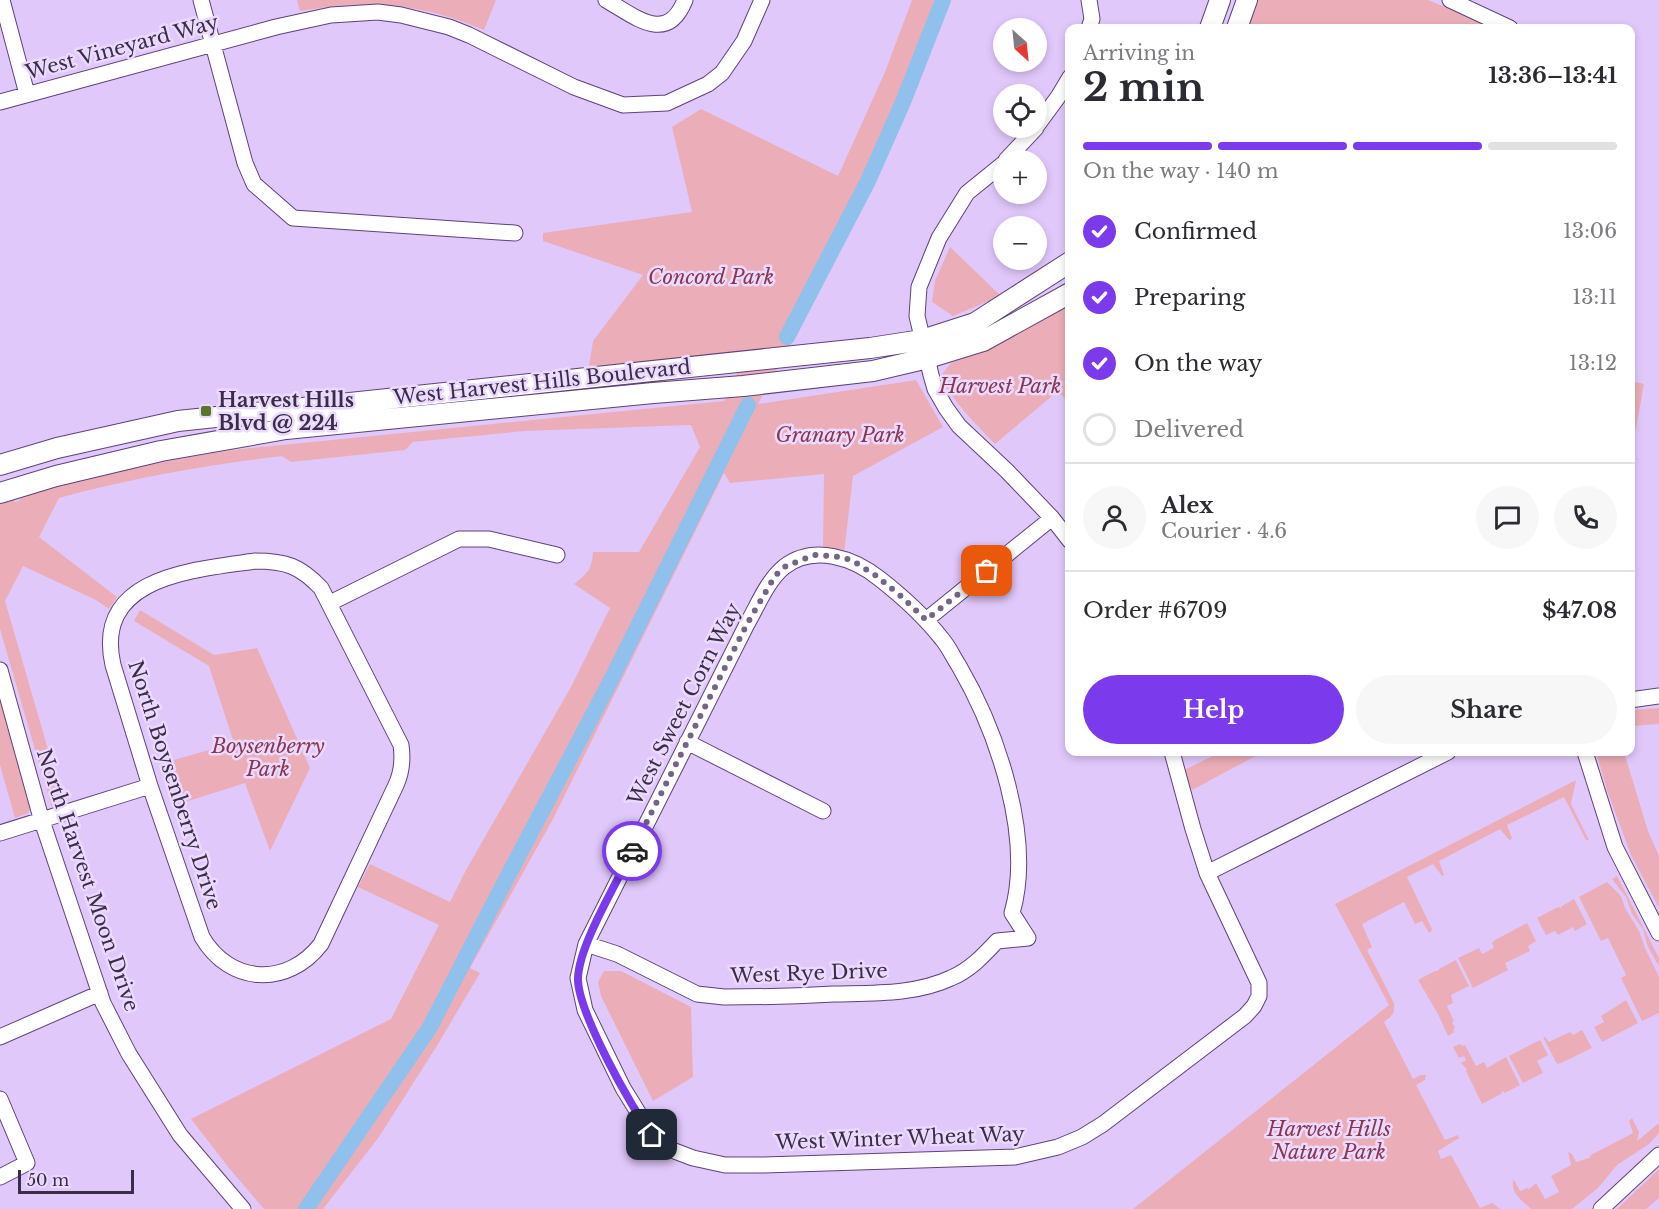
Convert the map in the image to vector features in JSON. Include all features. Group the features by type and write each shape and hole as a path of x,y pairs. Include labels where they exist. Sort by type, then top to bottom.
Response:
{"street":[{"path":"2,0 27,94"},
{"path":"201,0 245,163 254,184 273,203 293,218 515,233"},
{"path":"606,0 649,23 658,25 674,20 685,0"},
{"name":"West Vineyard Way","path":"0,102 276,27 331,15 378,12 401,15 449,27 574,87 623,105 667,103 708,84 722,73 744,41 762,0"},
{"path":"1089,0 1092,19 1090,24"},
{"path":"1211,24 1220,0"},
{"path":"1238,24 1247,0"},
{"path":"1450,0 1501,24"},
{"path":"1047,112 1065,85"},
{"path":"1016,150 1026,138"},
{"path":"993,172 968,193 939,238 920,286 917,316 935,389 959,426 1007,471 1065,535"},
{"name":"West Harvest Hills Boulevard","path":"0,493 56,476 161,451 286,429 743,386 873,371 925,349 975,323 1065,265"},
{"name":"West Harvest Hills Boulevard","path":"0,465 57,448 178,421 870,348 925,349 983,341 1065,296"},
{"path":"926,620 1052,518"},
{"path":"330,603 459,538 489,539 557,555"},
{"name":"West Sweet Corn Way","path":"672,1150 652,1135 643,1124 585,1010 578,978 586,944 747,624 775,576 786,566 814,555 842,557 875,575 926,620"},
{"name":"North Boysenberry Drive","path":"262,561 285,563 298,568 309,575 321,588 330,603 401,745 403,756 400,776 321,944 308,959 287,970 260,975 235,969 213,954 202,937 150,786 111,657 113,625 125,602 137,591 163,579 202,569 262,561"},
{"name":"West Rye Drive","path":"586,944 617,954 698,994 724,997 888,993 925,987 950,979 962,972 976,963 997,941 1028,938 1012,914 1017,896 1018,845 1007,784 998,752 988,722 974,692 944,640 926,620"},
{"name":"North Harvest Moon Drive","path":"0,670 41,818 100,993 129,1054 180,1135 243,1209"},
{"path":"1635,699 1659,696"},
{"path":"687,742 823,811"},
{"path":"1173,756 1207,873 1440,756"},
{"path":"1586,756 1615,847 1659,933"},
{"path":"0,833 41,818 150,786"},
{"name":"West Winter Wheat Way","path":"672,1150 693,1158 725,1165 1004,1157 1037,1153 1066,1144 1103,1124 1245,1016 1254,1006 1259,996 1259,983 1207,873"},
{"path":"0,1037 100,993"},
{"path":"0,1099 27,1163 0,1177"},
{"path":"1601,1209 1659,1155"}],"green space":[{"path":"297,0 496,0 484,30 437,14 394,6 349,5 300,11"},
{"path":"912,0 948,0 910,103 875,180 758,404 916,380 943,427 853,476 844,553 823,549 824,474 730,483 724,473 553,819 470,968 480,973 438,1044 379,1137 323,1209 264,1209 191,1119 391,1019 439,925 358,887 370,864 450,902 571,687 610,608 574,584 588,571 593,552 639,552 700,447 691,425 524,431 413,442 405,450 291,462 282,456 226,464 142,478 59,498 39,537 117,597 109,609 96,600 23,566 5,601 63,801 52,808 0,629 0,504 14,499 15,502 19,501 21,497 131,469 242,449 724,401 748,352 589,366 593,341 643,275 543,241 543,233 692,212 672,127 701,109 838,176 885,72"},
{"path":"1254,0 1428,0 1484,24 1247,24"},
{"path":"950,247 1001,296 953,316 932,302 935,281"},
{"name":"Harvest Park","path":"1065,303 1065,399 1058,391 995,444 958,404 940,377 951,363 1021,331"},
{"path":"1635,382 1644,384 1635,433"},
{"name":"Boysenberry Park","path":"140,610 214,655 257,648 310,768 270,851 245,783 176,805 163,763 234,743 209,666 134,621"},
{"path":"0,697 34,802 28,813 15,818 0,765"},
{"path":"1659,708 1659,724 1635,726 1635,710"},
{"path":"1213,756 1256,756 1192,790 1182,771"},
{"path":"1597,756 1625,756 1648,831 1659,856 1659,908 1631,855"},
{"name":"Harvest Hills Nature Park","path":"1576,780 1571,804 1589,840 1586,840 1564,797 1507,825 1512,838 1510,841 1500,829 1439,861 1444,875 1442,876 1433,864 1407,877 1432,929 1431,932 1429,933 1422,921 1415,924 1404,902 1362,924 1372,947 1367,950 1394,1003 1392,1014 1384,1022 1413,1079 1426,1075 1425,1080 1416,1085 1445,1140 1458,1135 1459,1138 1438,1151 1441,1159 1451,1155 1480,1208 1492,1203 1500,1209 1133,1209 1389,1005 1335,904"},
{"path":"1617,876 1659,958 1659,966 1648,947 1643,929 1632,914 1626,897 1612,879"},
{"path":"1607,882 1621,896 1659,977 1659,1013 1642,1021 1621,978 1626,975 1608,938 1601,941 1579,897"},
{"path":"1574,899 1587,924 1575,931 1573,927 1558,935 1555,931 1546,935 1537,918 1558,907 1561,908"},
{"path":"1527,923 1536,941 1528,946 1530,951 1505,963 1508,970 1473,988 1458,958 1479,948 1482,954 1494,948 1492,943 1495,940"},
{"path":"1456,960 1469,986 1451,995 1453,1003 1447,1006 1455,1028 1454,1032 1448,1036 1418,980"},
{"path":"604,971 621,971 691,1007 693,1077 653,1101 601,996 598,982"},
{"path":"1626,1000 1638,1023 1602,1042 1594,1027 1604,1022 1601,1016"},
{"path":"1582,1030 1592,1048 1557,1064 1543,1037 1549,1042 1570,1032 1573,1035"},
{"path":"1540,1040 1548,1055 1537,1061 1543,1073 1523,1083 1509,1056"},
{"path":"1460,1044 1465,1045 1476,1066 1484,1062 1487,1068 1506,1057 1520,1085 1505,1093 1502,1091 1501,1094 1482,1104 1467,1069 1461,1063 1466,1060 1464,1056 1459,1058 1453,1047"},
{"path":"1632,1118 1639,1132 1637,1141 1659,1123 1659,1133 1649,1144 1617,1165 1598,1188 1572,1209 1531,1209 1515,1193 1514,1180 1520,1191 1529,1189 1536,1183 1545,1199 1559,1192 1551,1176 1571,1165 1568,1152 1572,1154 1576,1162 1589,1158 1633,1133 1629,1121"},
{"path":"1659,1169 1659,1198 1646,1209 1617,1209"}],"waterway":[{"path":"787,337 868,181 903,102 943,0"},
{"path":"306,1209 430,1027 610,682 748,405"}],"way so far":[{"path":"632,851 747,624 775,576 786,566 814,555 842,557 853,561 875,575 926,620 987,571"}],"place":[{"name":"Harvest Hills Blvd @ 224","path":"206,411"}],"route":[{"path":"632,851 586,944 578,978 585,1010 598,1038 643,1124 652,1135"}],"park label":[{"name":"Concord Park","path":"711,277"},
{"name":"Granary Park","path":"840,435"}]}
